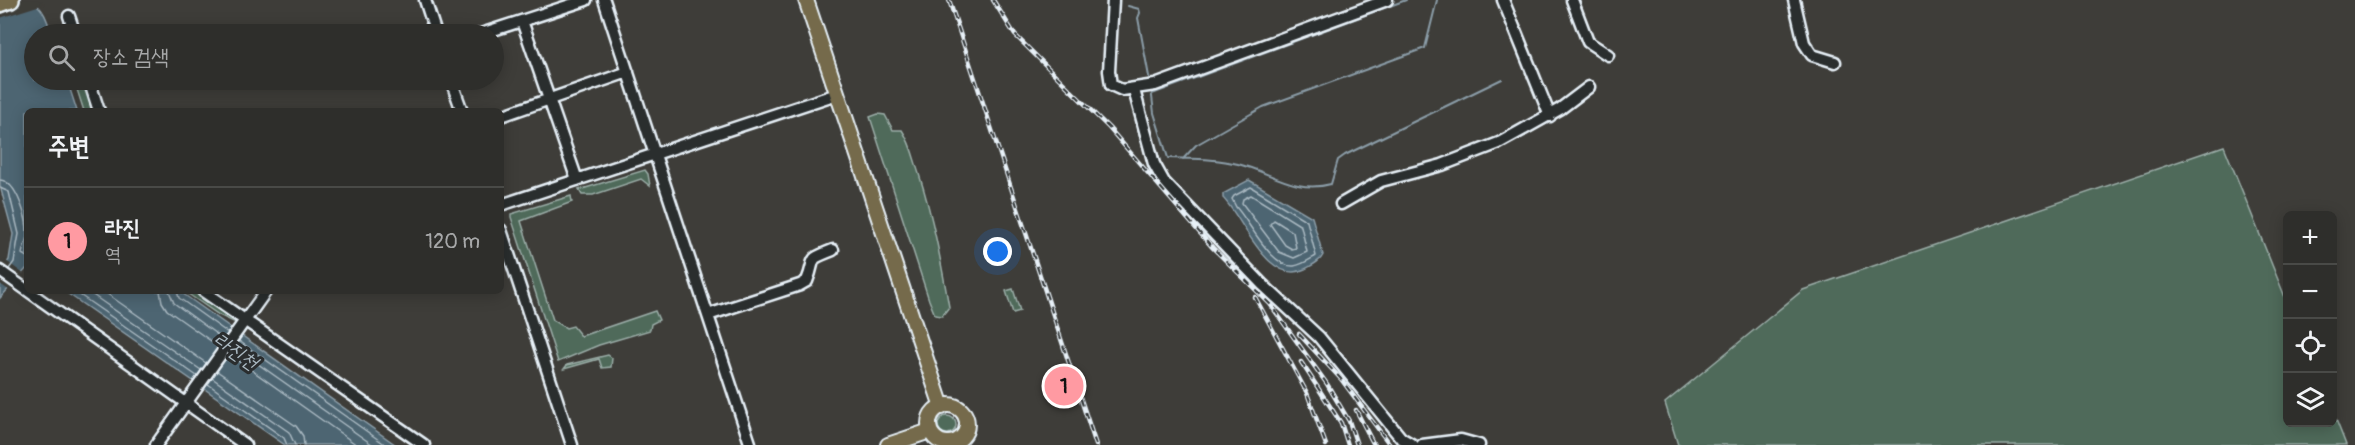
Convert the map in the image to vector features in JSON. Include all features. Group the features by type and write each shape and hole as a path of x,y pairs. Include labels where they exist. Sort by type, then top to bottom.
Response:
{"highway":[{"path":"0,4 11,0"}],"main road":[{"path":"806,0 942,407"},
{"path":"942,407 956,407 966,418 965,432 955,444 940,442 930,431 931,416 942,407"},
{"path":"888,445 930,431"}],"street":[{"path":"425,0 433,24"},
{"path":"504,27 586,0"},
{"path":"604,0 750,443"},
{"path":"1113,0 1109,71 1111,85 1122,90 1155,85 1381,1"},
{"path":"1503,0 1550,116"},
{"path":"1572,0 1588,42 1608,55"},
{"path":"1794,0 1804,43 1812,55 1835,62"},
{"path":"69,16 72,24"},
{"path":"522,21 577,180"},
{"path":"504,115 628,72"},
{"path":"1341,204 1381,181 1474,153 1499,143 1550,116 1590,87"},
{"path":"92,90 98,108"},
{"path":"455,90 461,108"},
{"path":"1134,90 1148,144 1164,182 1262,284 1319,337 1401,438 1413,445"},
{"path":"504,204 837,93"},
{"path":"504,239 572,445"},
{"path":"708,315 800,285 807,281 814,257 833,250"},
{"path":"0,272 24,289"},
{"path":"31,294 245,445"},
{"path":"207,294 424,445"},
{"path":"156,445 264,294"},
{"path":"1422,445 1461,440 1479,445"}],"green space":[{"path":"77,90 86,90 92,108 83,108"},
{"path":"878,114 885,115 893,130 902,130 914,157 933,223 949,307 942,316 935,315 929,300 870,117"},
{"path":"2224,146 2283,292 2283,427 2337,427 2337,422 2346,445 1678,445 1665,403 1803,290"},
{"path":"645,170 650,186 641,179 593,195 582,195 579,190"},
{"path":"571,196 572,202 521,221 553,320 566,328 573,326 581,336 655,311 659,320 651,324 650,330 599,345 558,362 511,214"},
{"path":"1013,289 1020,311 1013,313 1006,291"},
{"path":"188,294 199,294 239,321 238,324 219,315"},
{"path":"608,355 612,358 611,367 602,368 599,359 564,369 567,365"},
{"path":"947,416 953,419 956,425 953,431 947,434 941,431 938,425 941,419"}],"water":[{"path":"0,0 30,2 41,9 48,24 24,24 24,90 70,90 76,108 24,108 24,271 0,298 0,273 9,260 13,234 0,186"},
{"path":"1249,180 1312,217 1323,255 1318,261 1305,269 1292,272 1279,268 1268,260 1223,198 1223,194"},
{"name":"라진천","path":"68,294 183,294 396,445 285,445"}],"pier":[{"path":"0,0 39,0 44,4 0,18"},
{"path":"5,260 24,274 10,291 0,284 0,267"}],"waterway":[{"path":"1152,94 1406,0"},
{"path":"1183,159 1196,145 1263,107 1425,48 1437,0"},
{"path":"1128,6 1139,9 1138,18 1150,82"},
{"path":"1151,88 1154,113 1168,158 1229,162 1294,184 1318,186 1331,184 1338,160 1345,155 1502,79"}],"railway":[{"path":"949,0 1096,445"},
{"path":"993,0 1015,35 1109,128 1213,248 1270,304 1327,384 1349,421 1357,445"},
{"path":"1255,297 1307,393 1326,445"},
{"path":"1299,334 1341,379 1390,445"},
{"path":"1301,362 1341,423 1348,445"},
{"path":"1356,410 1374,445"}],"place":[{"name":"라진","path":"1064,386"}]}
